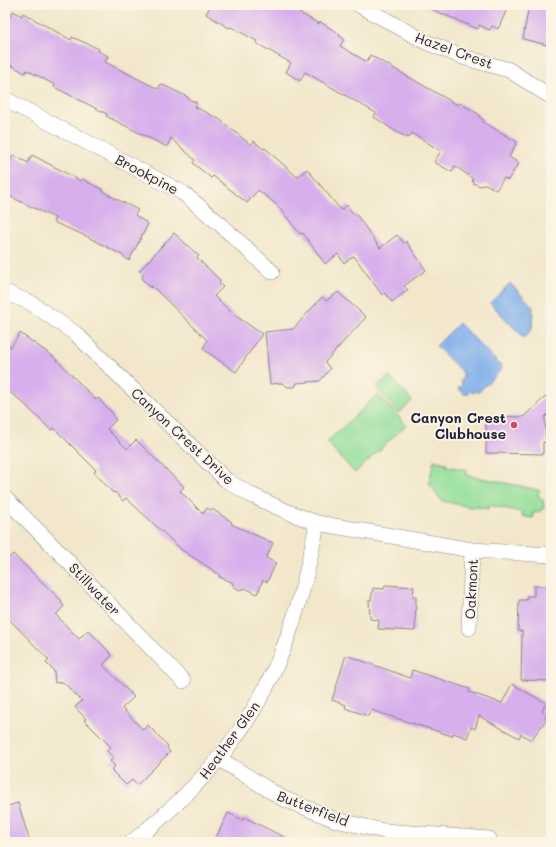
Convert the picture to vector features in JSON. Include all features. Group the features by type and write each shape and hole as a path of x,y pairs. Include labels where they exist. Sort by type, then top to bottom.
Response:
{"street":[{"name":"Hazel Crest","path":"359,5 426,42 463,57 509,70 548,95"},
{"name":"Brookpine","path":"5,99 183,193 220,224 272,272"},
{"name":"Canyon Crest Drive","path":"5,292 31,303 76,334 226,480 251,495 317,523 472,550 551,555"},
{"name":"Stillwater","path":"5,498 183,681"},
{"name":"Heather Glen","path":"132,842 189,793 250,717 270,679 287,637 306,575 317,523"},
{"name":"Oakmont","path":"469,628 472,550"},
{"name":"Butterfield","path":"218,758 282,798 336,820 384,831 489,839"}],"green space":[{"path":"389,376 412,401 399,413 376,387"},
{"path":"378,394 406,425 355,473 327,442"},
{"path":"434,460 446,463 446,466 467,470 466,475 539,490 538,496 543,500 544,508 539,512 534,512 533,518 522,516 522,512 489,505 488,509 475,508 442,501 429,483"}],"water":[{"path":"510,283 533,307 532,329 524,338 490,303"},
{"path":"459,323 503,368 478,393 476,391 473,393 470,391 465,395 458,388 463,384 460,382 464,374 436,346"}],"building":[{"path":"211,5 286,5 319,24 320,22 340,34 339,36 344,39 340,46 367,62 370,55 454,103 458,105 460,103 480,115 479,117 484,120 483,122 517,142 509,157 519,163 508,180 504,178 496,190 486,184 480,186 473,183 472,178 455,166 452,172 434,162 441,151 412,133 409,138 398,133 374,117 376,113 305,72 300,81 286,72 291,63 256,43 257,41 231,27 229,28 206,14"},
{"path":"422,5 509,5 498,29 492,26 490,30 479,25 478,29"},
{"path":"529,5 551,5 551,46 523,39"},
{"path":"13,11 22,16 23,13 71,40 72,37 99,49 98,51 108,56 105,62 158,89 161,84 188,97 187,98 197,103 195,107 219,119 251,145 254,141 263,149 265,148 297,177 307,169 341,210 347,205 354,215 356,214 380,248 397,235 404,243 406,241 426,270 404,286 408,290 392,302 385,293 382,295 354,256 344,263 338,254 325,264 303,233 300,234 277,205 258,190 247,203 213,176 211,178 193,163 195,160 171,138 167,147 106,116 107,114 54,87 55,85 27,70 25,73 5,62 5,26"},
{"path":"13,155 28,163 32,155 81,181 82,179 103,190 103,192 138,210 135,215 148,224 129,261 122,255 86,236 53,222 55,218 5,194 5,172"},
{"path":"174,233 199,256 197,258 221,281 219,283 223,287 214,296 233,314 262,334 236,372 203,349 207,340 152,286 151,288 142,279 143,274 139,271"},
{"path":"338,292 366,317 325,362 330,369 320,381 297,383 295,387 288,387 282,383 270,384 265,332 293,329 322,297 326,301"},
{"path":"20,333 54,357 96,400 98,398 114,415 113,417 116,420 107,429 127,449 136,440 184,487 180,491 203,514 207,508 212,509 232,522 231,524 273,543 266,558 276,563 267,582 263,580 257,594 245,588 240,590 234,587 232,582 219,577 220,575 182,550 126,498 123,501 115,492 113,493 94,472 96,470 54,428 51,430 19,399 5,389 5,343 11,347"},
{"name":"Canyon Crest Clubhouse","path":"551,392 551,411 545,417 546,443 543,442 543,454 486,453 486,416 523,417"},
{"path":"13,554 62,601 61,602 64,606 56,615 79,639 88,630 112,655 103,665 134,697 122,708 143,730 148,725 168,746 167,748 170,752 137,785 132,780 126,785 111,770 115,766 110,761 114,758 107,751 111,747 84,720 86,719 75,707 82,701 63,682 55,683 54,671 46,663 49,660 5,615 5,562"},
{"path":"385,585 414,587 413,597 416,597 415,631 378,629 379,620 370,619 369,600 371,600 373,588 384,589"},
{"path":"534,586 551,586 551,681 521,680 522,631 518,631 519,600 527,600 527,596 534,596"},
{"path":"346,655 410,678 412,670 470,689 469,692 502,703 512,684 546,703 542,711 547,714 545,718 547,719 531,740 521,734 519,738 479,716 475,729 471,727 467,738 453,733 452,736 371,710 368,716 345,708 346,705 332,700"},
{"path":"18,803 30,842 5,842 5,807"},
{"path":"228,813 243,820 244,817 294,842 214,842"}],"place":[{"name":"Canyon Crest Clubhouse","path":"514,425"}]}
